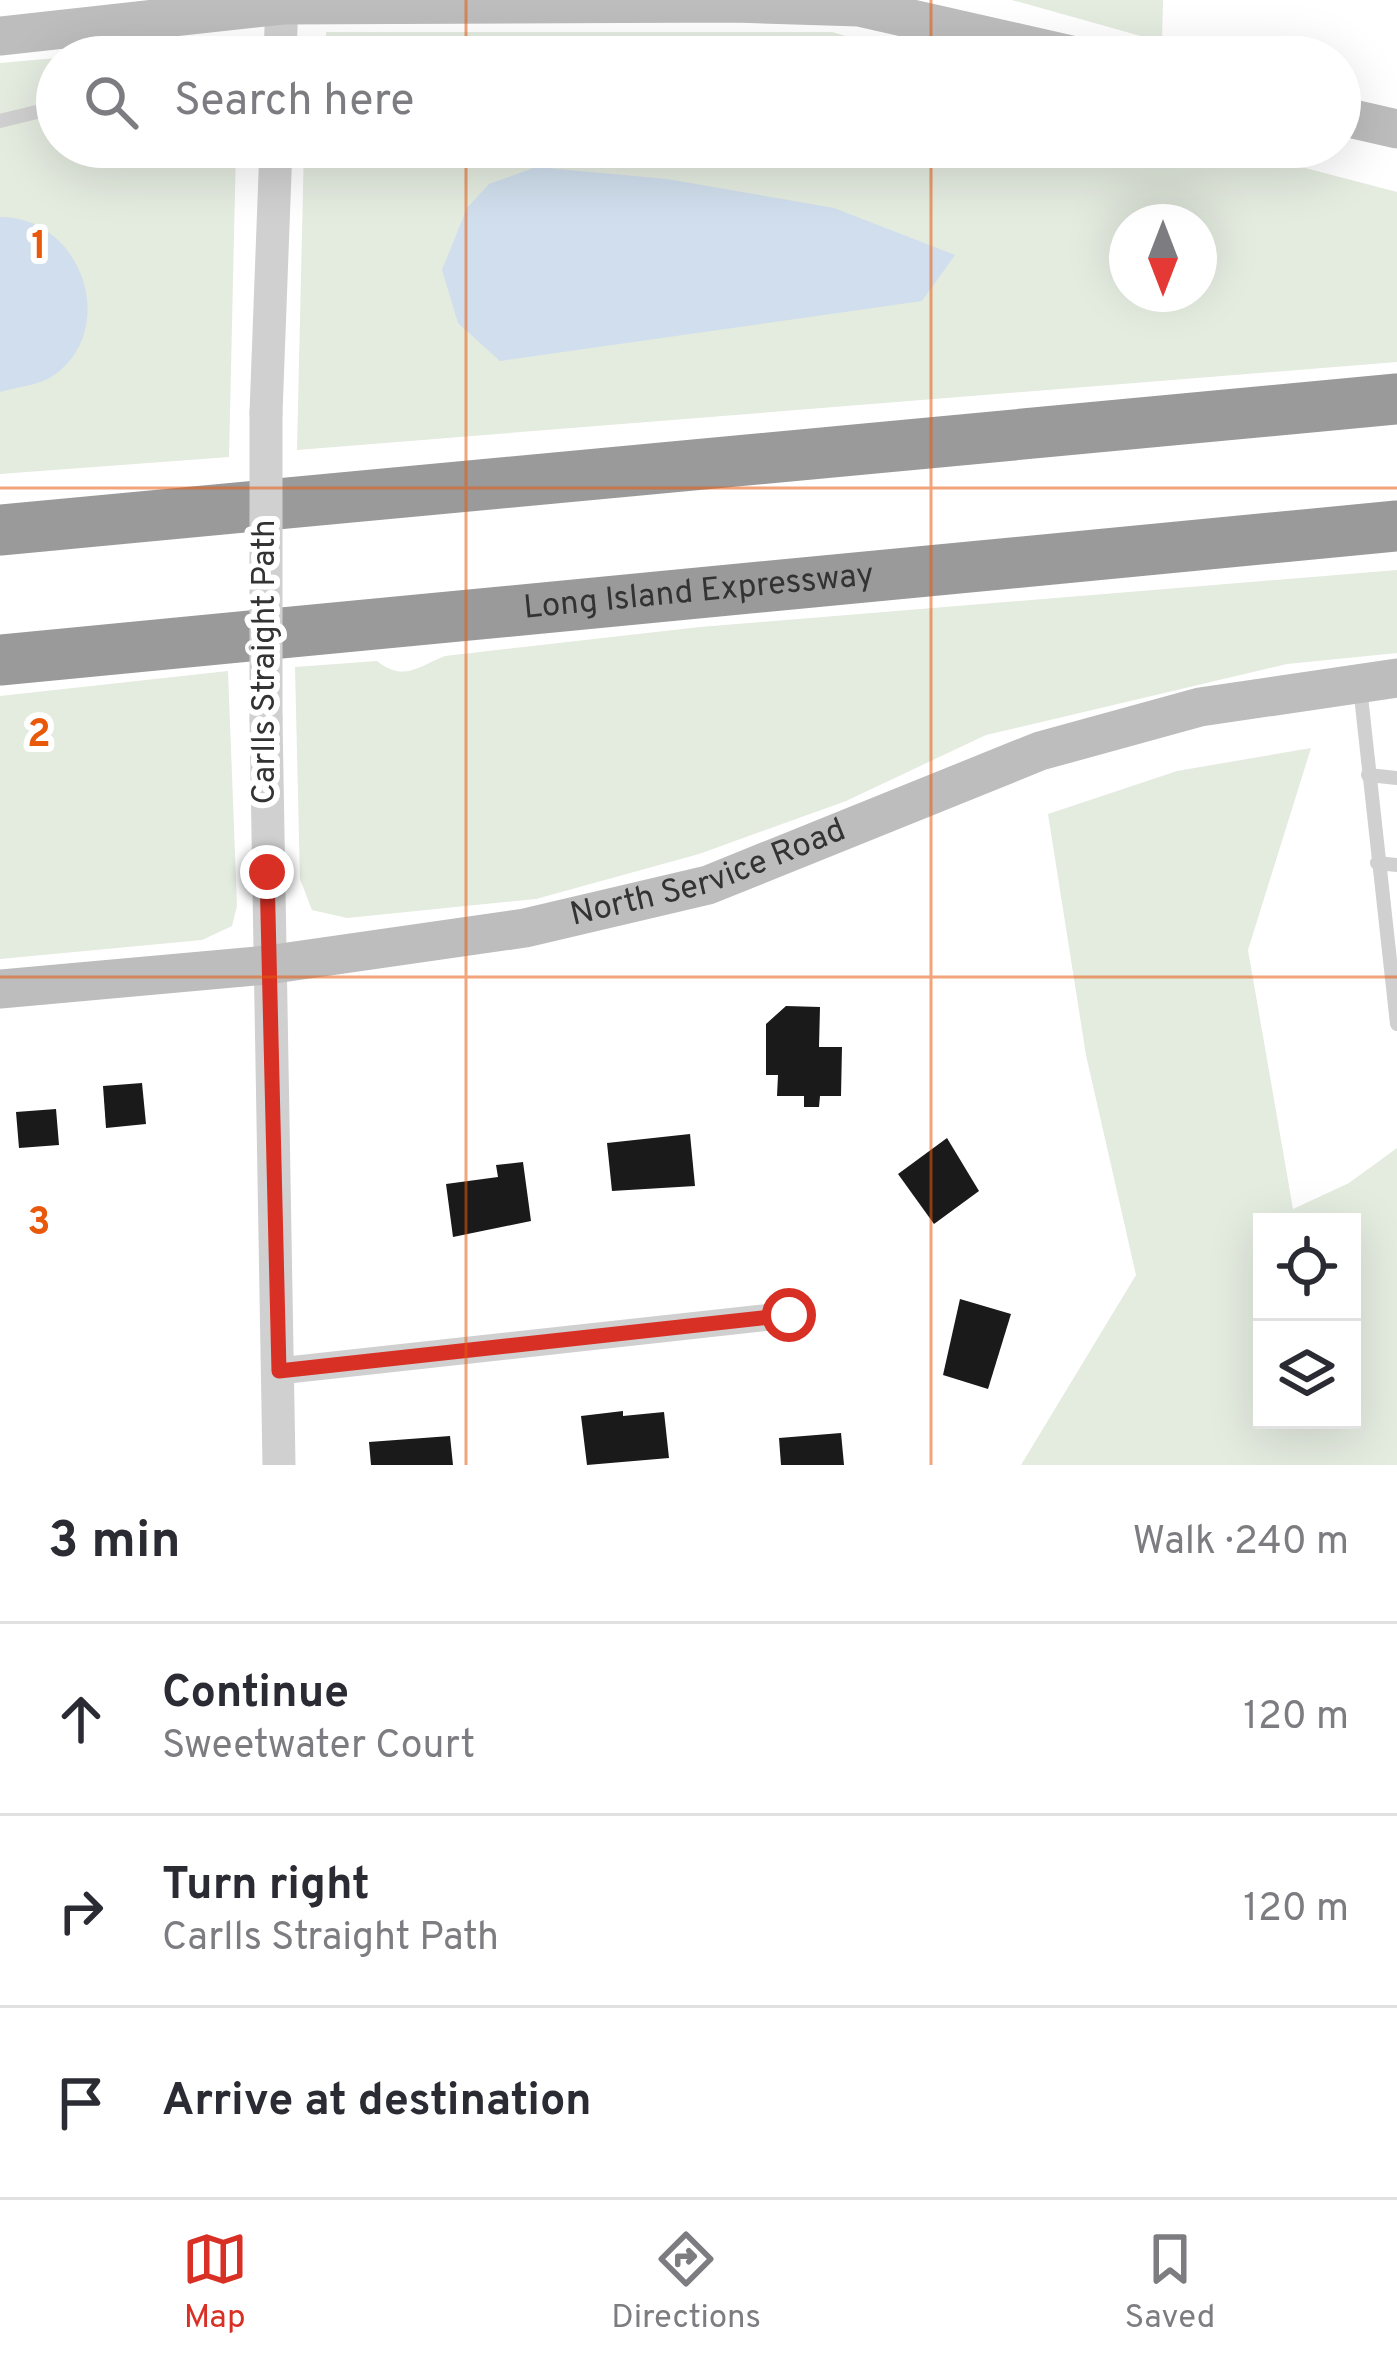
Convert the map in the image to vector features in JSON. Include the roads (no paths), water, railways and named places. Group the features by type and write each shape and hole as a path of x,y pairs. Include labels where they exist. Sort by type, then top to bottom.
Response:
{"highway":[{"path":"14,526 1397,399"},
{"name":"Long Island Expressway","path":"0,660 1397,526"}],"main road":[{"path":"0,36 282,2 859,7 987,36"},
{"path":"1361,121 1397,129"},
{"name":"North Service Road","path":"0,989 267,965 525,928 708,885 1040,751 1200,706 1378,680"}],"street":[{"path":"281,36 282,2"},
{"name":"Carlls Straight Path","path":"275,168 266,413 266,719 279,1465"},
{"path":"279,1371 789,1315"}],"lane":[{"path":"165,36 185,15"},
{"path":"0,121 36,112"},
{"path":"1378,680 1368,775 1391,938 1397,1024"},
{"path":"1368,775 1397,778"},
{"path":"1377,862 1397,865"}],"water":[{"path":"533,168 667,179 834,208 955,255 922,301 500,361 458,323 442,270 467,208 489,184"},
{"path":"0,217 28,222 52,235 70,254 82,278 87,304 85,330 74,354 54,375 0,392"}]}
